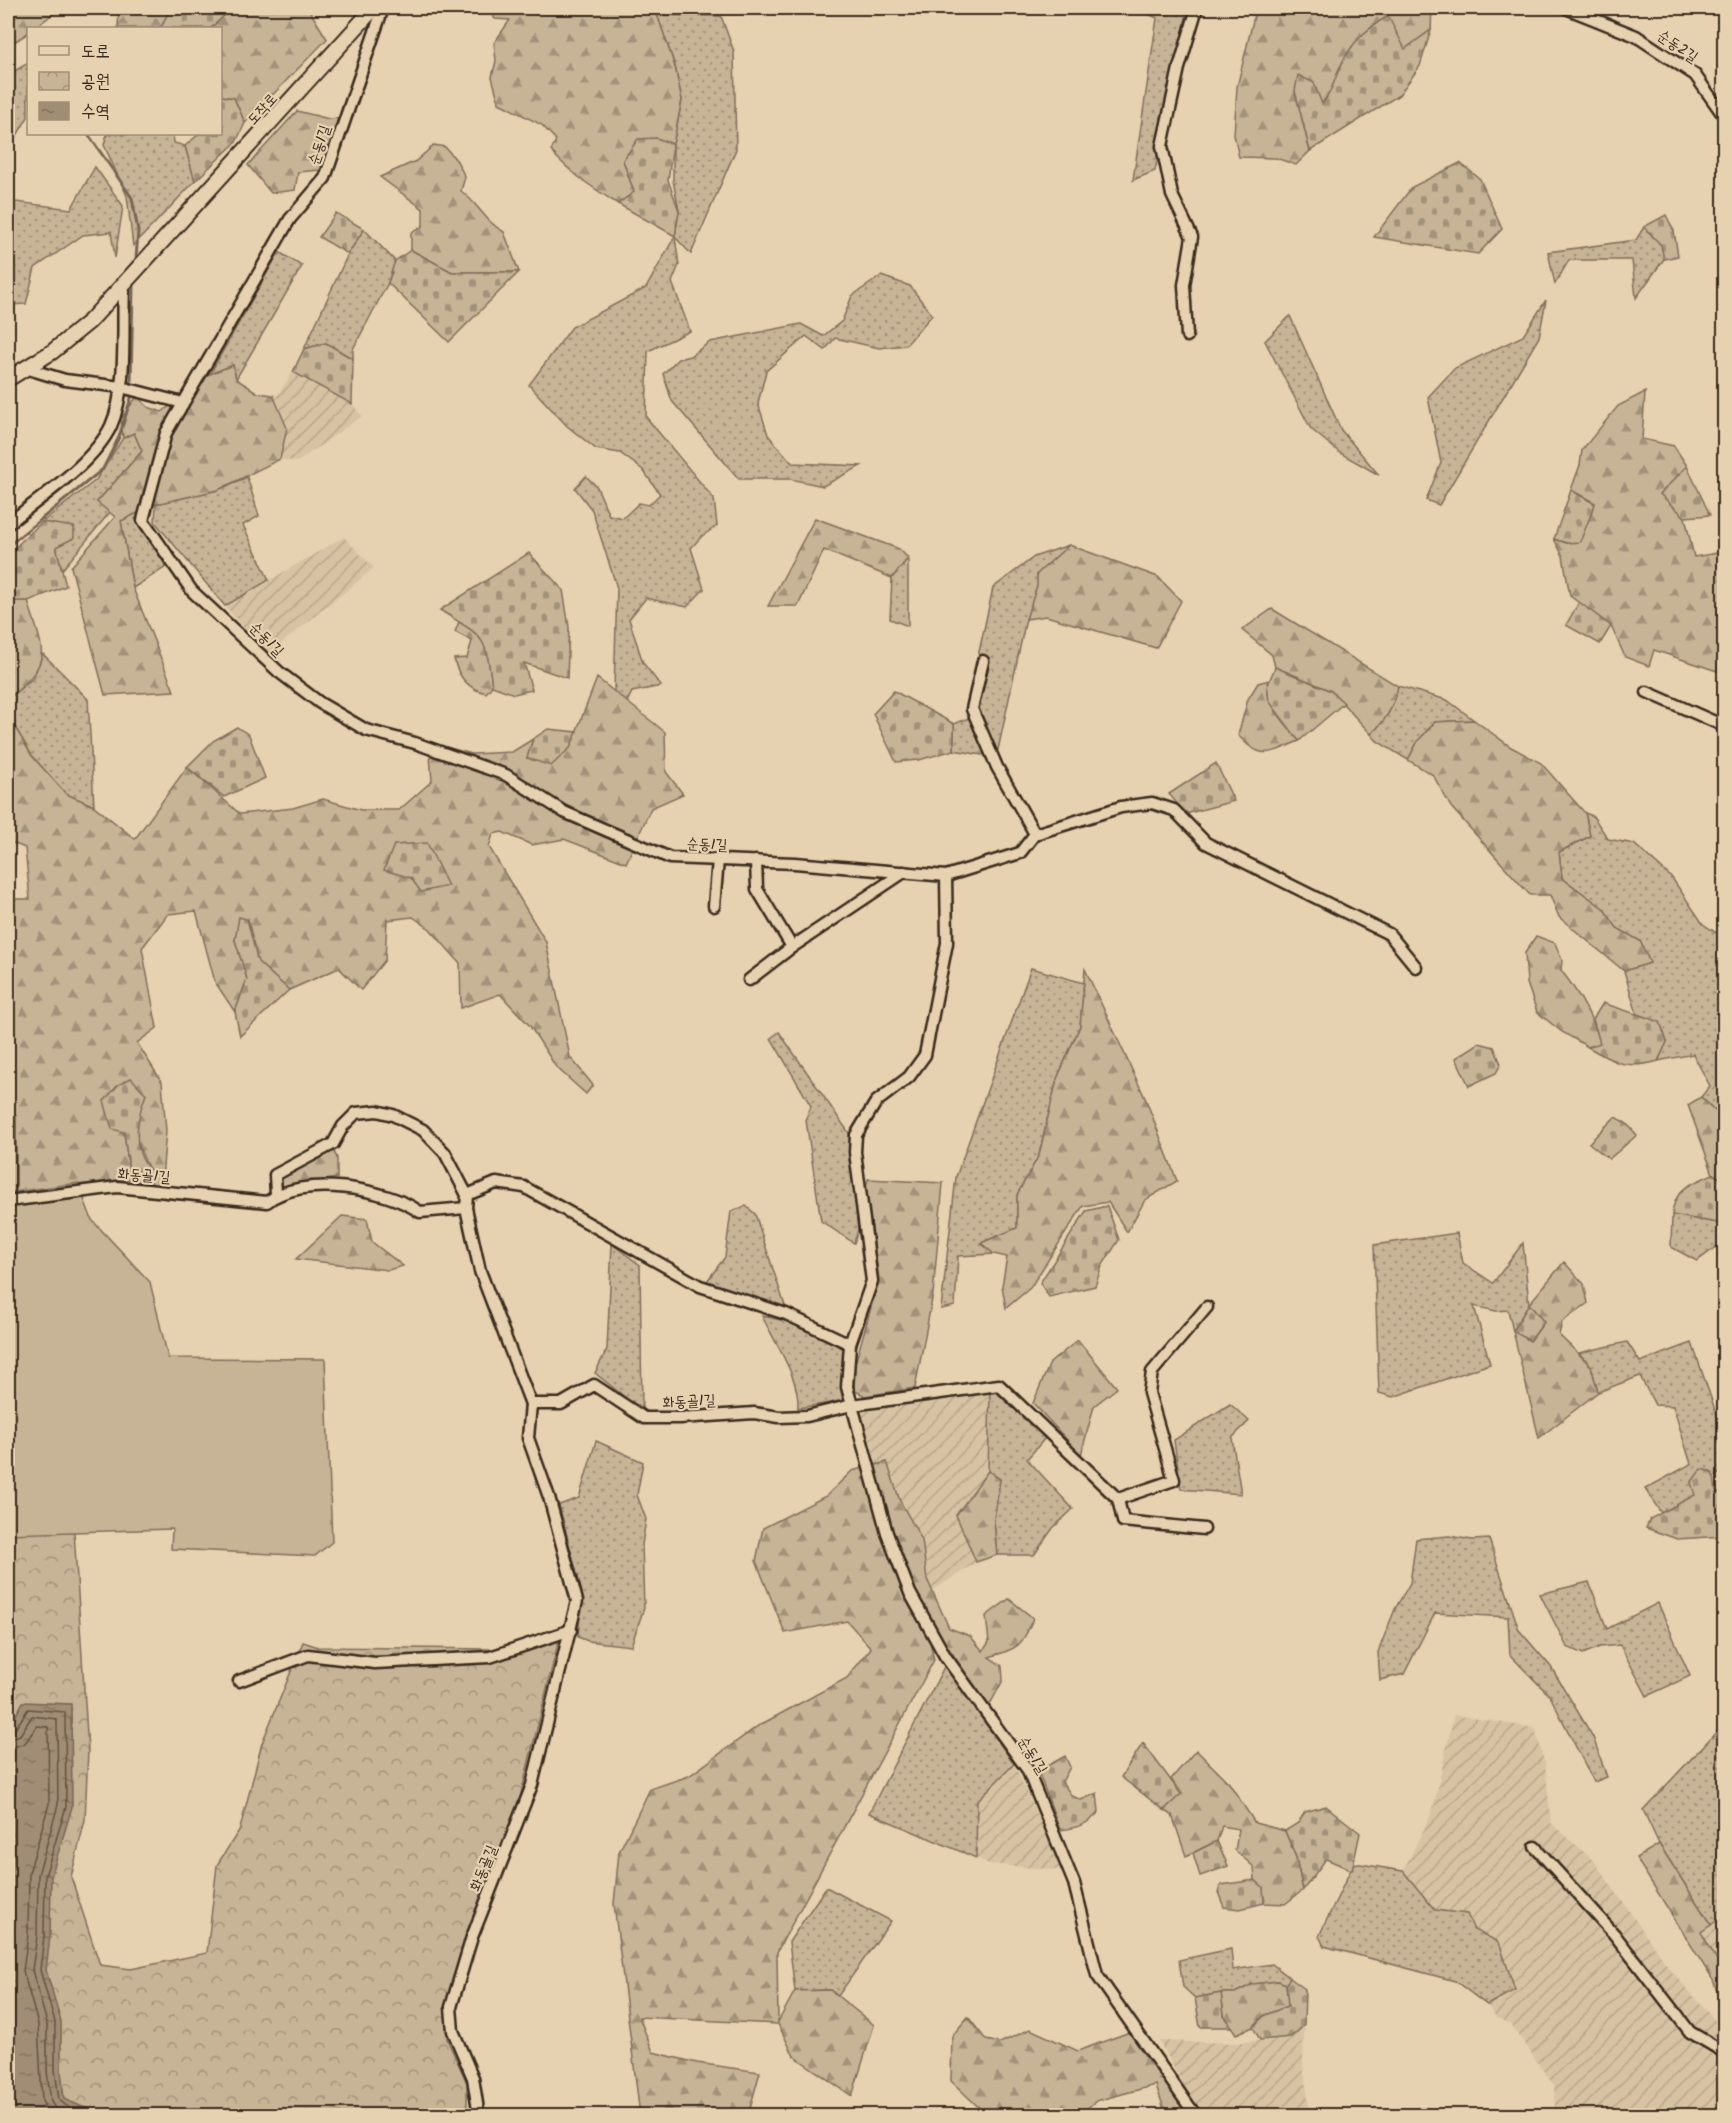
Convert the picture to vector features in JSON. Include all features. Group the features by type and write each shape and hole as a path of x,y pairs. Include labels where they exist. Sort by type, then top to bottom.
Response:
{"street":[{"name":"도작로","path":"8,379 52,352 90,321 374,8"},
{"name":"순동1길","path":"383,8 325,178 290,219 166,433 143,520 192,591 279,672 320,703 366,730 415,743 506,775 564,812 670,858 756,861 946,876 1020,854 1035,834"},
{"path":"1187,336 1184,285 1192,237 1172,195 1162,146 1179,68 1197,8"},
{"name":"순동2길","path":"1566,8 1636,36 1695,75 1725,116"},
{"path":"8,524 96,448 111,426 121,387 124,285"},
{"path":"25,369 65,380 121,387 183,403"},
{"path":"982,661 972,709 997,767 1035,834 1121,807 1152,803 1174,810 1206,843 1389,934 1416,967"},
{"path":"1647,692 1725,726"},
{"path":"714,906 718,860"},
{"path":"756,861 757,890 792,947"},
{"path":"749,980 792,947 904,872"},
{"name":"순동1길","path":"946,876 947,942 925,1055 909,1077 876,1102 856,1135 855,1152 872,1281 850,1344 847,1387 887,1533 910,1593 945,1656 1027,1769 1074,1883 1097,1975 1196,2115"},
{"path":"276,1195 275,1175 333,1144 343,1126 356,1113 377,1111 393,1115 423,1130 445,1153 467,1195 466,1208 480,1271 531,1404"},
{"path":"467,1195 496,1183 524,1187 700,1286 786,1314 850,1344"},
{"name":"화동골1길","path":"8,1201 117,1187 267,1202 276,1195 318,1186 348,1188 405,1202 420,1212 466,1208"},
{"path":"1118,1499 1174,1480 1149,1393 1152,1372 1206,1307"},
{"path":"852,1405 999,1385 1118,1499 1123,1521 1204,1529"},
{"name":"화동골1길","path":"531,1404 561,1404 594,1386 645,1418 754,1413 779,1417 807,1416 852,1405"},
{"name":"화동골길","path":"479,2115 473,2078 453,2031 451,2007 472,1937 532,1785 571,1630 576,1601 549,1497 528,1438 531,1404"},
{"path":"239,1681 308,1654 375,1663 490,1657 571,1630"},
{"path":"1535,1847 1614,1935 1690,2032 1725,2052"}],"shaded area":[{"path":"293,372 352,404 362,416 297,462 280,459 287,428 273,395 278,395"},
{"path":"344,537 374,568 267,655 225,606"},
{"path":"990,1392 988,1471 956,1515 976,1562 932,1591 927,1579 922,1540 900,1501 887,1463 877,1465 861,1412"},
{"path":"1454,1715 1535,1728 1545,1765 1551,1823 1594,1861 1669,1968 1724,2031 1724,2115 1555,2115 1554,2086 1511,2024 1497,2018 1487,2005 1515,1990 1499,1942 1474,1930 1467,1914 1435,1910 1403,1871 1432,1813"},
{"path":"1014,1764 1061,1866 1056,1870 989,1864 976,1858 977,1801"},
{"path":"1724,1915 1724,1972 1701,1932"},
{"path":"1304,2025 1303,2064 1310,2115 1200,2115 1159,2041 1235,2043 1291,2037"}],"green space":[{"path":"8,8 60,8 36,27 27,27 27,34 8,46"},
{"path":"119,8 170,8 160,27 118,27"},
{"path":"170,8 232,8 212,27 160,27"},
{"path":"232,8 308,8 327,39 245,123 234,98 222,96 222,27 212,27"},
{"path":"488,8 655,8 675,67 682,100 673,144 656,138 623,160 634,192 618,204 582,180 558,159 551,151 556,140 542,125 499,103 492,77 496,61 494,43 510,20 495,19"},
{"path":"1135,8 1186,8 1186,18 1155,171 1133,180 1157,18"},
{"path":"1256,8 1432,8 1431,30 1405,49 1340,67 1329,96 1321,104 1295,91 1310,151 1296,165 1276,158 1239,157 1234,135 1237,87"},
{"path":"657,15 721,16 734,52 736,149 691,254 675,237 679,265 672,282 690,331 648,351 646,417 714,499 717,526 702,536 691,548 704,589 687,607 646,598 629,619 643,663 661,686 632,692 627,702 614,692 617,588 592,510 575,488 586,476 597,487 609,515 623,518 639,503 649,505 660,494 643,470 620,453 596,449 567,426 529,385 572,327 646,288 675,236 679,211 673,180 673,144 682,100 675,66"},
{"path":"1388,16 1405,49 1431,30 1420,66 1399,95 1310,151 1295,91 1298,75 1314,83 1322,104 1331,91 1344,58 1354,44 1373,26"},
{"path":"27,64 27,119 10,147 8,159 8,75"},
{"path":"222,96 234,98 245,123 236,142 195,181 185,146 198,135 222,135"},
{"path":"297,111 329,119 338,118 327,157 320,170 298,172 295,190 271,193 248,165"},
{"path":"107,135 173,135 174,143 185,146 195,181 133,246 127,196 104,145"},
{"path":"656,138 673,144 668,180 679,211 675,236 618,204 634,192 623,160 638,139"},
{"path":"434,145 445,147 457,161 465,177 461,191 491,223 504,232 519,272 452,272 411,250 411,233 423,226 423,209 380,177 416,161"},
{"path":"1460,163 1480,179 1502,229 1478,254 1374,237 1412,187"},
{"path":"95,167 123,206 115,258 111,232 83,235 35,268 26,304 8,305 8,201 71,209"},
{"path":"336,213 364,229 348,254 319,237"},
{"path":"1666,215 1674,231 1678,256 1664,259 1661,245 1644,227"},
{"path":"1644,227 1662,245 1664,259 1636,298 1632,260 1569,260 1555,284 1548,252 1636,240"},
{"path":"364,229 395,261 388,283 353,349 353,359 326,343 304,349 348,254"},
{"path":"411,250 452,272 519,272 449,342 388,283 395,261"},
{"path":"279,252 302,266 236,379 233,365 210,374"},
{"path":"881,276 910,286 932,315 906,345 879,348 835,338 825,350 806,336 766,371 758,403 768,435 792,463 861,466 823,486 790,479 739,479 672,401 663,374 678,359 690,356 710,342 801,324 823,336 842,321 852,296"},
{"path":"1546,300 1539,337 1439,505 1426,500 1441,463 1428,397 1455,368 1523,336"},
{"path":"1290,316 1341,430 1379,475 1340,453 1311,429 1265,341"},
{"path":"326,343 353,359 352,404 293,372 304,349"},
{"path":"233,365 236,379 258,393 273,395 287,428 280,459 218,490 156,504 121,521 133,588 174,691 105,695 71,567 115,517 97,502 142,451 134,433 123,438 121,419 137,396 148,407 162,412 210,374"},
{"path":"1645,392 1642,439 1674,446 1687,466 1660,494 1685,517 1694,557 1724,552 1724,643 1717,671 1654,650 1649,666 1625,657 1611,626 1570,596 1563,556 1554,539 1567,543 1595,503 1571,490 1580,465 1582,450 1618,406"},
{"path":"134,433 142,451 97,502 110,512 62,570 56,546 74,528 42,522 96,480 123,438"},
{"path":"1687,466 1710,515 1685,517 1660,494"},
{"path":"247,477 259,516 243,525 269,580 225,606 155,522 156,504 218,490"},
{"path":"1571,490 1595,504 1580,542 1567,543 1554,539"},
{"path":"137,513 166,567 133,588 121,521"},
{"path":"815,518 899,549 908,558 892,578 824,550 798,606 768,606"},
{"path":"42,522 74,527 74,538 56,547 66,586 28,601 8,601 8,554"},
{"path":"1069,545 1037,574 1038,586 1026,619 998,750 982,755 954,750 954,724 969,718 979,652 993,588 1034,557"},
{"path":"1069,545 1158,577 1181,601 1156,648 1046,616 1026,619 1037,586 1037,574"},
{"path":"529,553 563,590 569,627 567,678 524,663 532,690 514,694 492,686 487,655 480,638 466,626 440,610"},
{"path":"908,558 908,626 890,619 892,578"},
{"path":"8,601 28,601 41,645 41,655 39,665 33,675 8,699"},
{"path":"1579,602 1611,626 1600,644 1566,625"},
{"path":"1272,609 1398,686 1389,713 1371,734 1331,691 1275,667 1272,655 1242,630"},
{"path":"459,622 477,634 486,648 492,686 486,693 469,685 461,676 456,665 454,659 467,658 472,641 455,632"},
{"path":"43,654 88,699 94,806 66,794 32,756 8,715 8,699 33,678"},
{"path":"1275,667 1331,691 1344,703 1299,741 1269,701 1267,687"},
{"path":"597,678 665,732 666,772 683,794 651,808 626,863 564,839 532,845 502,832 493,834 489,847 546,942 570,1057 593,1085 586,1094 556,1067 530,1026 500,994 461,1008 460,963 430,929 413,917 387,920 385,960 361,990 339,968 289,990 257,962 248,919 235,940 247,979 235,1012 215,982 196,911 168,914 142,948 157,1028 137,1043 162,1082 166,1131 162,1178 150,1172 136,1134 138,1117 146,1094 124,1132 130,1179 16,1192 16,1115 8,1108 8,899 30,899 25,848 8,841 8,715 32,756 66,794 94,806 135,839 187,767 240,814 293,808 323,799 361,810 399,810 432,781 430,755 434,744 472,754 512,752 533,739 527,758 570,748"},
{"path":"1269,680 1269,696 1272,704 1299,741 1266,753 1253,749 1238,735 1248,699 1258,683"},
{"path":"1398,686 1447,700 1474,720 1435,722 1418,741 1408,760 1377,741 1371,734 1389,713"},
{"path":"894,691 954,724 954,750 919,760 896,762 873,714"},
{"path":"1474,720 1511,747 1541,763 1585,813 1590,836 1559,852 1562,878 1603,908 1617,928 1640,941 1650,963 1624,971 1559,917 1550,895 1530,895 1451,807 1433,775 1408,760 1418,741 1435,722"},
{"path":"237,727 249,735 265,778 224,797 187,767 213,741"},
{"path":"548,729 577,732 570,748 551,766 527,758 533,739"},
{"path":"1216,763 1234,801 1186,814 1169,794"},
{"path":"1585,813 1593,816 1608,839 1634,844 1672,878 1703,924 1724,938 1724,1120 1701,1097 1710,1086 1693,1054 1658,1061 1667,1042 1660,1022 1637,1014 1624,971 1650,963 1640,941 1617,928 1603,908 1562,878 1559,852 1590,836"},
{"path":"427,843 448,886 421,892 411,878 384,870 394,845"},
{"path":"239,917 247,919 258,962 289,990 240,1036 235,1012 247,979 235,940"},
{"path":"1536,936 1555,943 1562,960 1561,970 1584,1005 1601,1044 1588,1047 1562,1032 1537,1012 1527,983 1525,953"},
{"path":"1031,968 1084,983 1080,1026 1057,1079 1039,1155 1017,1195 1017,1228 981,1243 994,1254 958,1256 955,1306 941,1309 956,1177"},
{"path":"1085,969 1146,1100 1177,1181 1145,1200 1127,1232 1108,1202 1083,1206 1030,1288 1006,1308 1002,1286 1007,1257 994,1254 981,1243 1017,1228 1017,1195 1039,1155 1057,1079 1080,1026"},
{"path":"1603,1003 1660,1022 1667,1042 1658,1061 1629,1065 1614,1061 1588,1047 1600,1043 1593,1019"},
{"path":"779,1032 849,1133 858,1230 854,1243 821,1221 806,1120 811,1106 771,1038"},
{"path":"1479,1043 1494,1047 1501,1064 1496,1073 1469,1086 1456,1058"},
{"path":"131,1078 146,1094 139,1117 138,1140 144,1162 151,1171 162,1178 159,1186 130,1179 124,1132 112,1129 104,1101 118,1085"},
{"path":"1701,1097 1724,1120 1724,1181 1713,1174 1688,1105"},
{"path":"8,1108 16,1115 16,1192 8,1193"},
{"path":"1615,1117 1626,1123 1637,1135 1609,1159 1589,1143"},
{"path":"329,1141 337,1158 337,1178 279,1188 282,1164"},
{"path":"1713,1174 1724,1181 1724,1224 1672,1215 1676,1199 1685,1188"},
{"path":"868,1179 943,1183 933,1294 915,1388 865,1396 854,1390 855,1364 879,1279 866,1188"},
{"path":"78,1183 92,1220 150,1282 168,1358 325,1359 332,1542 315,1556 171,1549 172,1529 8,1534 8,1193"},
{"path":"746,1206 755,1214 786,1309 707,1281 725,1257 731,1211"},
{"path":"1107,1206 1119,1240 1102,1266 1095,1286 1049,1297 1040,1283 1086,1211"},
{"path":"1672,1215 1724,1224 1724,1241 1697,1261 1671,1247"},
{"path":"342,1216 367,1219 372,1242 403,1266 388,1270 296,1259"},
{"path":"1457,1233 1463,1263 1493,1283 1523,1243 1529,1304 1513,1331 1508,1310 1496,1311 1474,1306 1490,1364 1393,1397 1379,1393 1374,1245"},
{"path":"612,1244 640,1265 642,1411 595,1373 607,1349"},
{"path":"1564,1262 1584,1284 1588,1303 1562,1322 1559,1335 1591,1366 1598,1392 1539,1438 1513,1331 1531,1340 1544,1322 1529,1304"},
{"path":"1529,1304 1544,1322 1530,1341 1513,1331"},
{"path":"762,1316 786,1321 844,1348 842,1401 798,1408 798,1397 791,1373"},
{"path":"1078,1340 1117,1388 1094,1406 1081,1455 1033,1403 1050,1363"},
{"path":"1627,1342 1640,1362 1692,1343 1724,1436 1724,1470 1714,1477 1709,1471 1695,1495 1661,1513 1645,1489 1691,1464 1673,1406 1655,1405 1640,1376 1598,1392 1591,1366 1579,1353"},
{"path":"997,1390 1046,1437 1027,1459 1073,1509 1053,1528 1034,1555 997,1555 994,1520 1000,1479 988,1471 990,1392"},
{"path":"1230,1404 1249,1421 1232,1438 1241,1494 1181,1489 1174,1440"},
{"path":"596,1441 643,1462 637,1495 646,1519 642,1545 644,1608 631,1646 588,1641 578,1637 582,1593 559,1505 579,1498"},
{"path":"887,1462 900,1501 922,1540 927,1579 949,1628 970,1636 983,1651 989,1642 986,1616 1009,1599 1033,1618 1022,1641 1006,1652 989,1657 1002,1666 1003,1680 989,1706 940,1636 930,1641 934,1660 777,1952 778,2022 795,1991 830,1990 874,2025 852,2096 794,2056 778,2024 639,2017 653,2052 697,2063 760,2072 748,2115 640,2115 614,1904 619,1852 650,1789 689,1776 758,1726 847,1678 871,1648 847,1621 785,1633 756,1561 763,1528 826,1496 852,1471"},
{"path":"1701,1469 1710,1471 1714,1477 1716,1491 1724,1495 1724,1536 1677,1539 1646,1528 1650,1519 1695,1495 1691,1483"},
{"path":"988,1471 1000,1479 994,1520 997,1555 976,1562 956,1515"},
{"path":"8,1531 74,1532 88,1750 85,1820 71,1877 100,1965 131,1969 207,1953 217,1865 240,1829 262,1743 303,1642 318,1647 495,1649 562,1627 520,1798 464,1944 447,2007 447,2039 467,2083 467,2115 8,2116"},
{"path":"1449,1536 1472,1540 1489,1539 1519,1630 1551,1667 1593,1737 1607,1777 1594,1782 1550,1696 1510,1655 1508,1617 1435,1613 1404,1674 1380,1680 1378,1652 1395,1609 1410,1583 1416,1539"},
{"path":"1589,1582 1607,1629 1658,1603 1690,1676 1647,1696 1620,1645 1600,1647 1583,1654 1567,1647 1540,1594"},
{"path":"945,1665 1014,1764 977,1801 976,1858 869,1813"},
{"path":"1724,1724 1724,1915 1711,1925 1659,1844 1643,1810"},
{"path":"1143,1743 1181,1794 1164,1810 1121,1777"},
{"path":"1196,1750 1229,1783 1255,1823 1285,1831 1296,1857 1303,1890 1285,1904 1264,1903 1263,1887 1255,1880 1254,1867 1235,1850 1239,1829 1222,1826 1217,1841 1186,1856 1172,1815 1164,1810 1181,1794 1171,1779"},
{"path":"1065,1756 1070,1767 1062,1782 1072,1796 1081,1800 1097,1793 1099,1812 1081,1825 1060,1830 1038,1771"},
{"path":"1326,1806 1360,1833 1352,1870 1326,1859 1303,1890 1296,1857 1285,1831 1298,1823 1305,1812"},
{"path":"1217,1841 1228,1866 1200,1876 1193,1853"},
{"path":"1659,1844 1711,1925 1701,1932 1724,1972 1724,2011 1713,1980 1636,1858"},
{"path":"1354,1863 1403,1871 1435,1910 1467,1914 1474,1930 1499,1942 1515,1990 1487,2005 1455,1981 1324,1946 1319,1936"},
{"path":"1255,1880 1263,1887 1264,1903 1240,1909 1224,1907 1218,1892 1221,1885"},
{"path":"826,1887 891,1921 838,1996 830,1990 795,1991 789,1942"},
{"path":"1231,1949 1233,1970 1272,1964 1290,1978 1286,1984 1278,1981 1253,1984 1235,1993 1195,1998 1183,1987 1179,1960"},
{"path":"1290,1978 1305,1989 1304,2025 1291,2037 1260,2040 1253,2027 1265,2015 1288,2006 1286,1984"},
{"path":"1278,1981 1286,1984 1289,2006 1265,2015 1253,2027 1236,2034 1224,2015 1221,1993 1235,1993 1253,1984"},
{"path":"1221,1993 1224,2015 1232,2027 1200,2027 1195,1998"},
{"path":"968,2017 986,2040 1000,2043 1030,2029 1078,2051 1130,2032 1190,2115 1166,2115 1156,2085 1096,2101 1079,2115 987,2115 951,2081 952,2036"}],"water":[{"path":"23,1702 71,1704 72,1807 51,1877 50,1937 46,1970 61,2021 61,2070 64,2099 85,2108 86,2115 8,2115 8,1730"}],"waterway":[{"path":"89,135 132,198 138,231 136,259"},
{"path":"131,381 133,286"},
{"path":"8,546 103,469 119,437 131,398"}]}
